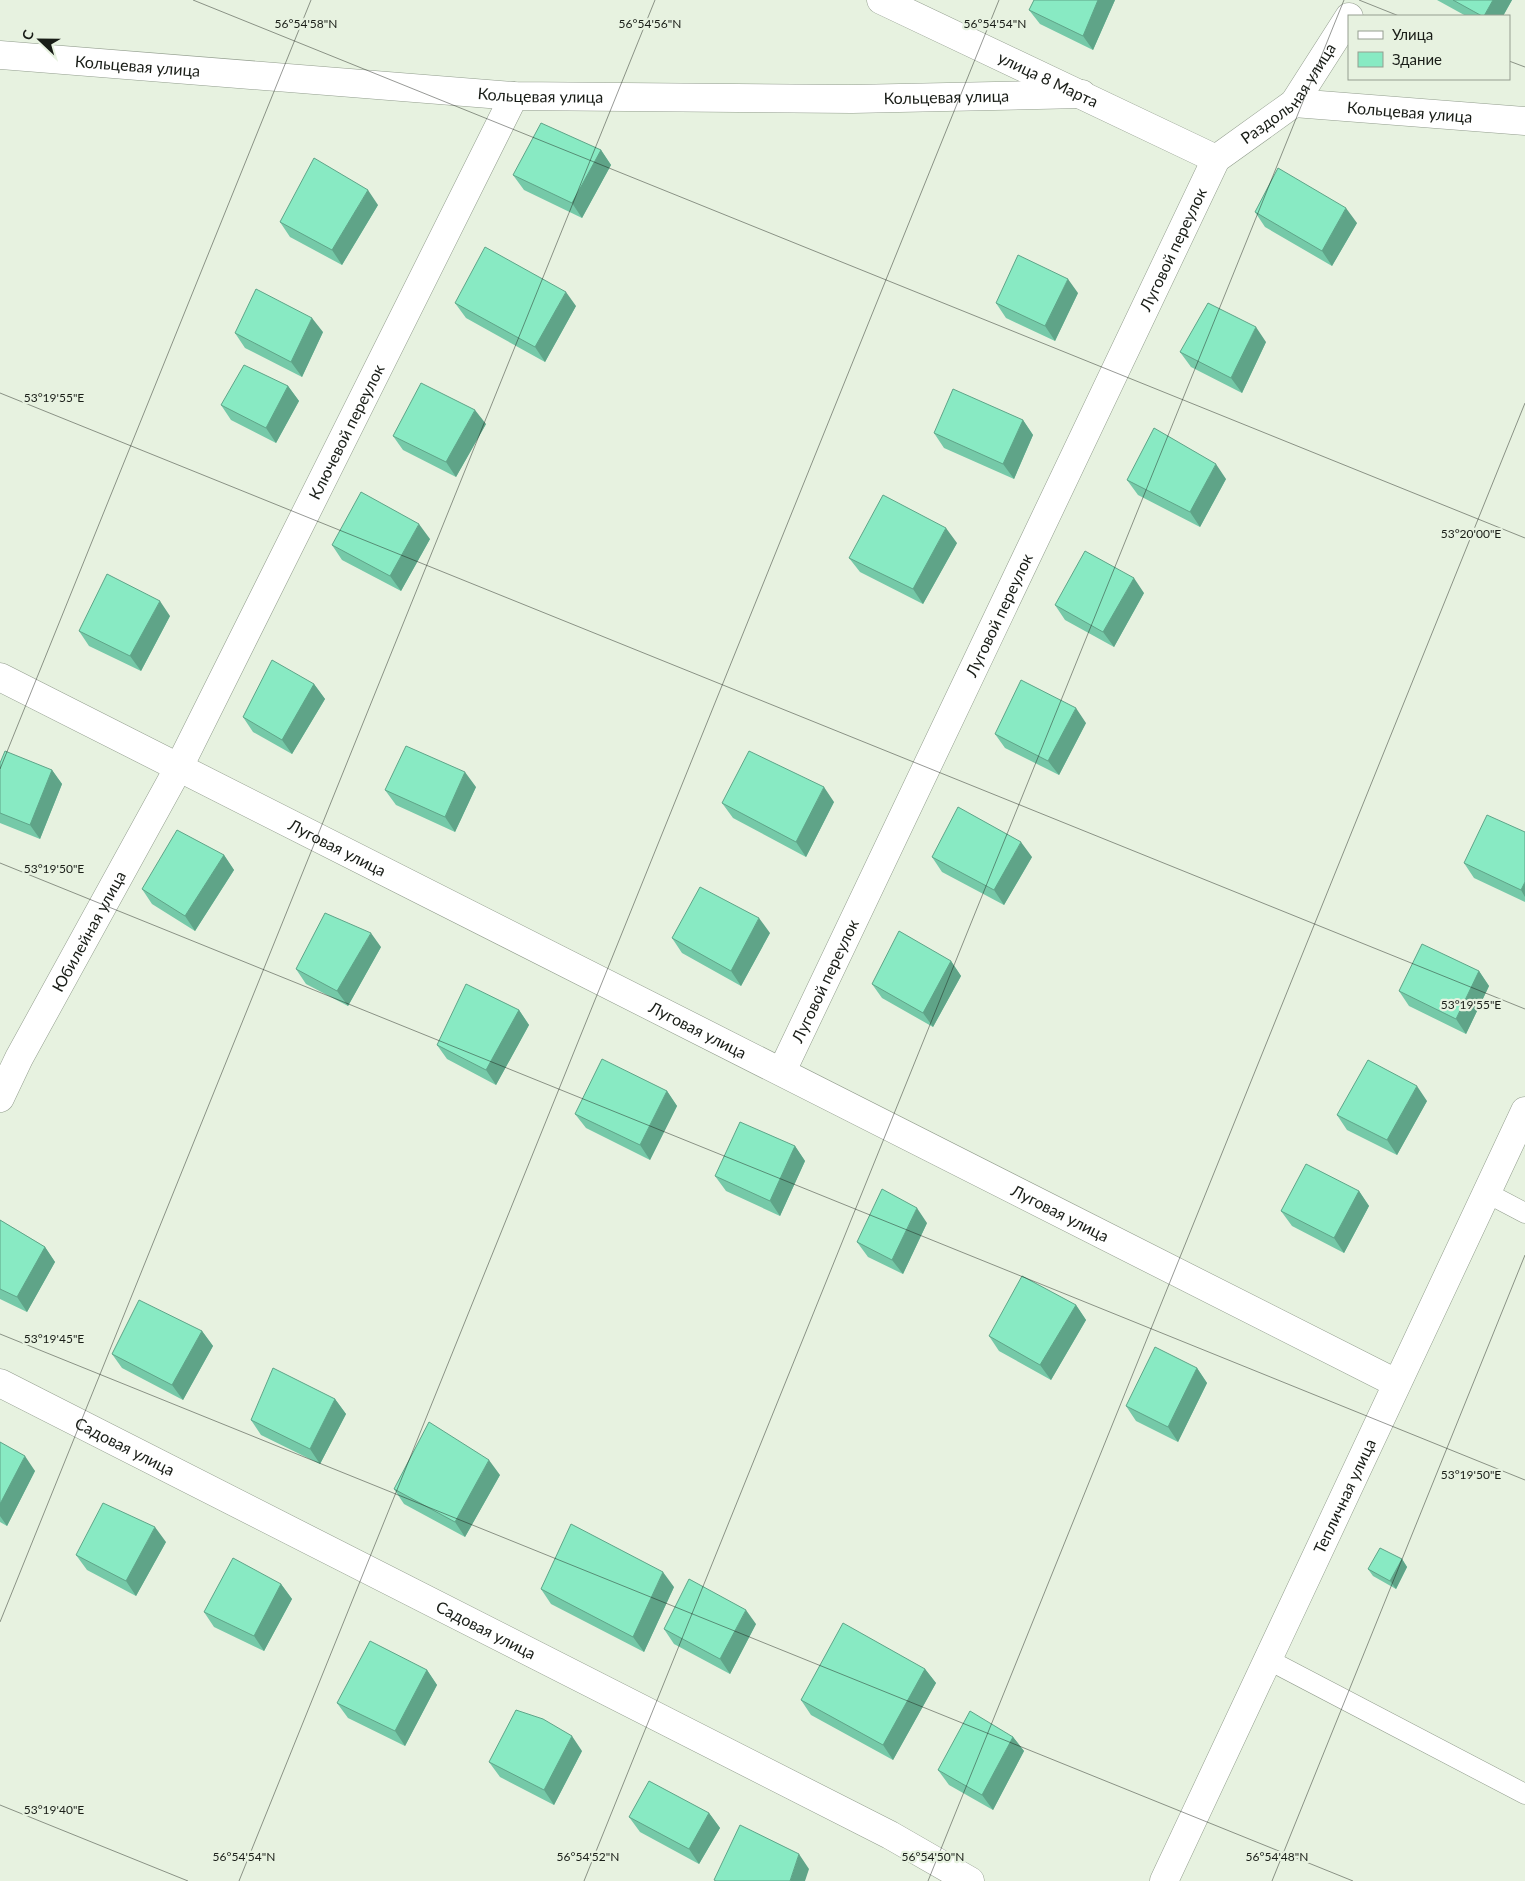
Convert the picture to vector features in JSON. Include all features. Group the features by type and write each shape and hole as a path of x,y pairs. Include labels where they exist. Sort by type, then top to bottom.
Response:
{"street":[{"name":"улица 8 Марта","path":"881,0 1216,159"},
{"name":"Раздольная улица","path":"1350,15 1360,0"},
{"name":"Раздольная улица","path":"1216,159 1294,103 1348,19"},
{"name":"Кольцевая улица","path":"0,55 514,96 852,99 1082,94"},
{"name":"Ключевой переулок","path":"179,767 514,96"},
{"name":"Кольцевая улица","path":"1294,103 1525,121"},
{"name":"Луговой переулок","path":"782,1071 1216,159"},
{"name":"Луговая улица","path":"0,677 1396,1383"},
{"name":"Юбилейная улица","path":"0,1098 19,1058 179,767"},
{"name":"Тепличная улица","path":"1164,1881 1396,1383 1525,1112"},
{"name":"Садовая улица","path":"0,1383 890,1835 970,1881"}],"lane":[{"path":"1487,1193 1525,1213"},
{"path":"1267,1659 1525,1794"}],"building":[{"path":"1034,0 1098,0 1083,36 1029,10"},
{"path":"1453,0 1493,0 1485,15 1480,15"},
{"path":"541,123 601,150 572,203 513,175"},
{"path":"314,158 368,190 332,250 280,222"},
{"path":"1278,168 1346,208 1322,251 1255,212"},
{"path":"485,247 566,292 535,347 455,303"},
{"path":"1018,255 1068,279 1045,326 996,303"},
{"path":"256,289 312,318 291,362 235,333"},
{"path":"1208,303 1256,327 1231,378 1180,352"},
{"path":"244,365 288,386 266,428 221,405"},
{"path":"421,383 475,410 446,462 393,436"},
{"path":"953,389 1023,420 1003,464 934,433"},
{"path":"1154,428 1216,464 1190,512 1127,480"},
{"path":"361,492 419,524 390,576 332,545"},
{"path":"883,495 946,528 913,589 849,558"},
{"path":"1085,551 1134,578 1103,632 1055,605"},
{"path":"107,574 160,601 130,656 79,631"},
{"path":"272,660 314,684 282,740 243,717"},
{"path":"1021,680 1076,708 1048,761 995,734"},
{"path":"406,746 465,772 445,817 385,790"},
{"path":"5,751 52,770 30,825 0,813 0,763"},
{"path":"749,751 824,787 796,842 722,803"},
{"path":"958,807 1021,842 994,890 932,857"},
{"path":"1487,815 1525,832 1525,882 1521,890 1464,863"},
{"path":"177,830 224,855 185,916 142,889"},
{"path":"700,887 759,918 731,971 672,938"},
{"path":"325,913 371,933 337,991 296,969"},
{"path":"899,931 951,961 923,1013 872,984"},
{"path":"1422,944 1479,971 1456,1019 1399,991"},
{"path":"466,984 519,1010 486,1070 437,1045"},
{"path":"602,1059 667,1091 640,1145 575,1114"},
{"path":"1368,1060 1417,1086 1387,1140 1337,1115"},
{"path":"740,1122 795,1146 770,1201 715,1176"},
{"path":"1306,1164 1359,1191 1334,1238 1281,1211"},
{"path":"882,1189 917,1208 892,1260 857,1242"},
{"path":"0,1220 45,1247 17,1297 0,1289"},
{"path":"1022,1276 1076,1305 1040,1365 989,1336"},
{"path":"139,1300 202,1331 172,1385 112,1354"},
{"path":"1155,1347 1197,1368 1168,1427 1126,1406"},
{"path":"273,1368 335,1399 310,1449 251,1420"},
{"path":"429,1422 489,1460 455,1522 394,1489"},
{"path":"0,1442 25,1456 0,1504"},
{"path":"103,1503 155,1527 126,1581 76,1555"},
{"path":"571,1524 663,1572 633,1637 541,1589"},
{"path":"1380,1548 1402,1559 1390,1581 1368,1569"},
{"path":"233,1558 281,1584 254,1636 204,1612"},
{"path":"689,1579 746,1610 720,1659 664,1629"},
{"path":"843,1623 925,1669 883,1745 801,1700"},
{"path":"370,1641 427,1670 395,1731 337,1703"},
{"path":"516,1710 543,1719 572,1736 544,1790 489,1762"},
{"path":"970,1711 1013,1737 982,1795 938,1770"},
{"path":"649,1781 709,1813 689,1849 629,1817"},
{"path":"740,1825 799,1854 790,1881 714,1880"}]}
